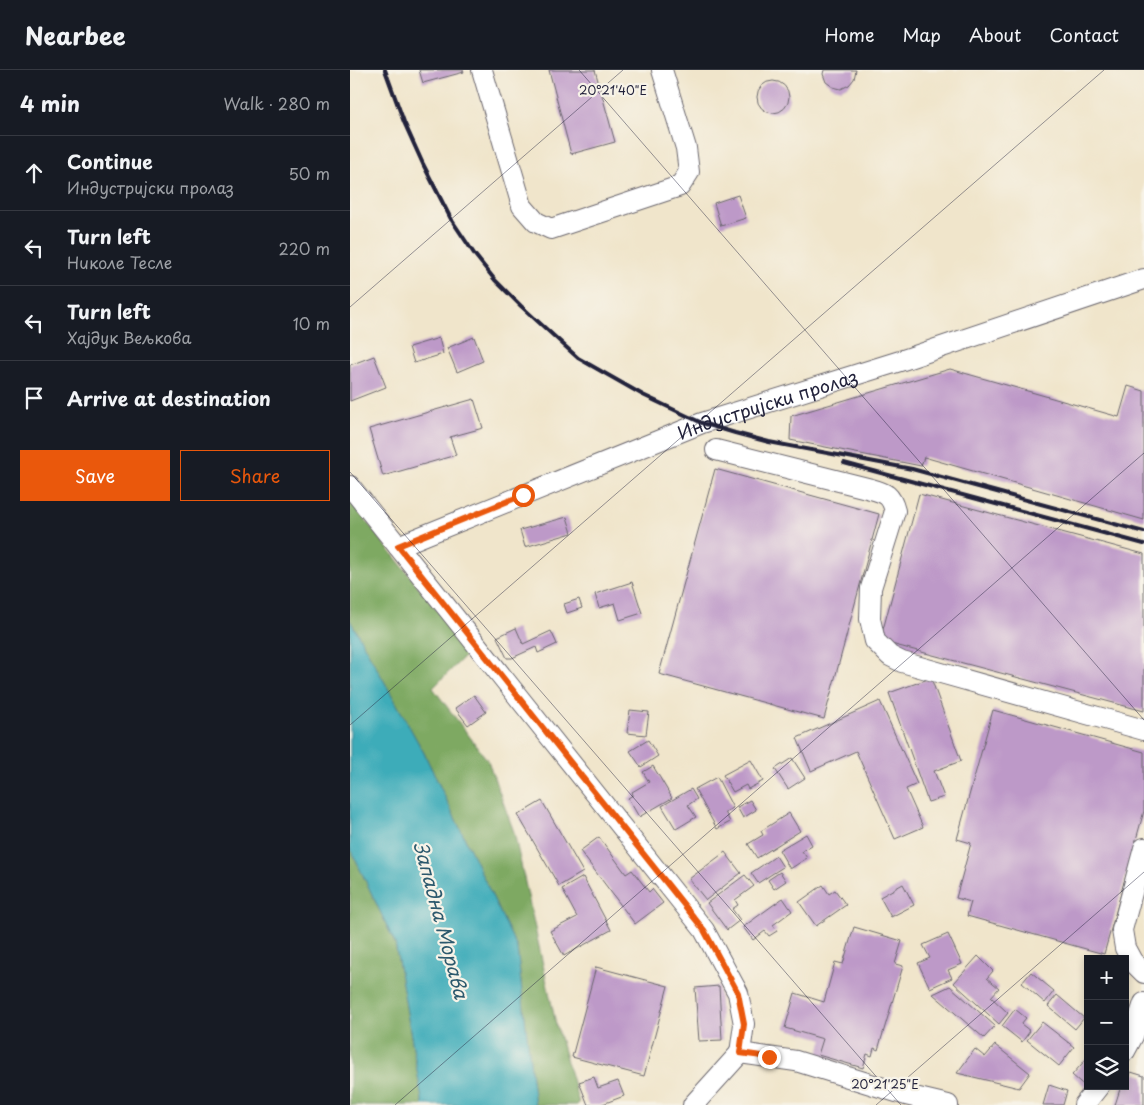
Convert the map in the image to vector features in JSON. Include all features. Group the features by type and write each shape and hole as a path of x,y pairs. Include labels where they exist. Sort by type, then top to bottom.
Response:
{"street":[{"path":"482,70 522,206 536,222 551,229 680,186 689,172 686,148 662,70"},
{"name":"Индустријски пролаз","path":"398,546 702,423 900,362 1144,279"},
{"path":"716,450 871,488 892,500 895,511 871,588 870,619 875,641 890,656 902,662 1144,730"},
{"path":"350,486 704,930 738,993 744,1024 740,1053 693,1105"},
{"path":"1144,848 1122,930 1125,948 1132,961 1144,972"},
{"path":"1128,1045 1144,1003"},
{"path":"740,1053 796,1061 906,1095 948,1105"},
{"path":"1084,1105 1096,1090"}],"green space":[{"path":"350,501 470,651 433,688 488,761 514,832 556,1024 579,1103 577,1105 535,1105 517,948 424,753 350,620"},
{"path":"350,848 395,943 423,1105 350,1105"}],"water":[{"name":"Западна Морава","path":"350,620 424,753 517,948 535,1105 423,1105 395,943 350,848"}],"building":[{"path":"419,70 463,70 464,72 423,83"},
{"path":"549,70 595,70 615,142 571,154"},
{"path":"824,70 856,70 854,79 849,85 841,89 833,87 826,82 823,74"},
{"path":"773,81 784,86 789,97 784,108 773,113 762,108 757,97 762,86"},
{"path":"738,195 746,218 721,226 714,203"},
{"path":"474,337 483,361 457,372 447,348"},
{"path":"439,338 443,354 414,363 409,347"},
{"path":"374,356 386,387 350,401 350,365"},
{"path":"950,369 1119,417 1128,386 1144,391 1144,520 924,457 921,466 790,440 791,416"},
{"path":"474,399 483,428 450,437 456,455 383,476 369,429"},
{"path":"715,469 879,514 824,719 659,674"},
{"path":"919,494 1144,554 1144,711 880,641"},
{"path":"567,517 572,533 525,547 520,530"},
{"path":"632,582 642,613 620,620 615,603 599,608 595,594"},
{"path":"579,599 582,608 567,613 564,604"},
{"path":"516,628 523,644 551,631 557,644 538,653 536,647 512,658 507,658 497,637"},
{"path":"931,678 961,761 934,771 944,797 928,802 889,693"},
{"path":"474,695 486,712 468,725 455,708"},
{"path":"880,701 917,784 906,789 923,827 895,839 856,751 811,771 797,738"},
{"path":"630,710 649,712 646,735 627,733"},
{"path":"993,710 1144,752 1144,811 1104,954 967,916 971,902 956,898 971,843 957,839"},
{"path":"648,740 658,756 641,767 630,751"},
{"path":"792,758 805,778 788,789 775,769"},
{"path":"751,760 763,781 748,789 746,785 733,792 723,775"},
{"path":"653,766 672,798 639,817 628,798 633,795 632,792 649,782 643,772"},
{"path":"717,777 733,808 725,812 730,822 717,829 695,789"},
{"path":"691,789 697,799 688,805 696,817 676,829 662,806"},
{"path":"750,800 756,810 743,818 737,807"},
{"path":"542,801 583,872 559,886 518,815"},
{"path":"789,813 800,831 757,858 748,844 763,835 761,831"},
{"path":"806,834 812,845 802,851 807,858 790,869 779,850"},
{"path":"599,837 626,874 632,870 649,892 652,889 663,903 635,924 580,851"},
{"path":"725,852 741,873 706,900 689,879"},
{"path":"776,856 783,867 758,883 751,873"},
{"path":"780,872 786,881 774,889 768,880"},
{"path":"745,875 754,886 735,900 738,905 732,909 740,920 727,930 707,903"},
{"path":"583,877 611,930 564,956 550,931 577,917 562,889"},
{"path":"903,884 914,905 891,917 880,897"},
{"path":"823,885 829,894 835,890 846,905 816,926 799,902"},
{"path":"783,898 792,911 773,925 777,931 769,936 765,931 753,940 743,927"},
{"path":"854,927 902,941 895,964 903,966 878,1050 874,1048 872,1056 867,1054 863,1068 818,1055 823,1039 785,1028 795,993 824,1002 835,962 843,964"},
{"path":"948,934 962,964 948,970 952,978 930,988 918,963 930,958 923,945"},
{"path":"978,956 993,971 987,978 999,988 991,997 1008,1013 999,1024 954,983"},
{"path":"596,967 668,986 644,1076 572,1057"},
{"path":"1031,972 1054,991 1045,1003 1022,983"},
{"path":"719,986 722,1040 699,1041 695,988"},
{"path":"950,986 995,1026 984,1038 933,994"},
{"path":"1057,995 1084,1018 1075,1029 1048,1006"},
{"path":"1015,1009 1026,1018 1021,1024 1030,1031 1022,1042 1002,1026"},
{"path":"1042,1022 1074,1047 1059,1066 1027,1040"},
{"path":"995,1045 1030,1073 1019,1088 957,1073 975,1049 985,1057"},
{"path":"1084,1062 1084,1086 1072,1075"},
{"path":"1131,1072 1144,1076 1144,1105 1115,1105 1120,1090 1129,1090"},
{"path":"594,1077 598,1088 618,1081 624,1096 600,1105 588,1105 579,1082"},
{"path":"1049,1085 1067,1091 1063,1105 1043,1105"}],"railway":[{"path":"385,70 404,122 423,164 451,219 475,255 495,280 578,358 643,395 702,423 769,442 912,469 1144,532"},
{"path":"844,463 1144,544"}],"route":[{"path":"523,495 398,546 704,930 738,993 744,1024 740,1053 769,1057"}]}
